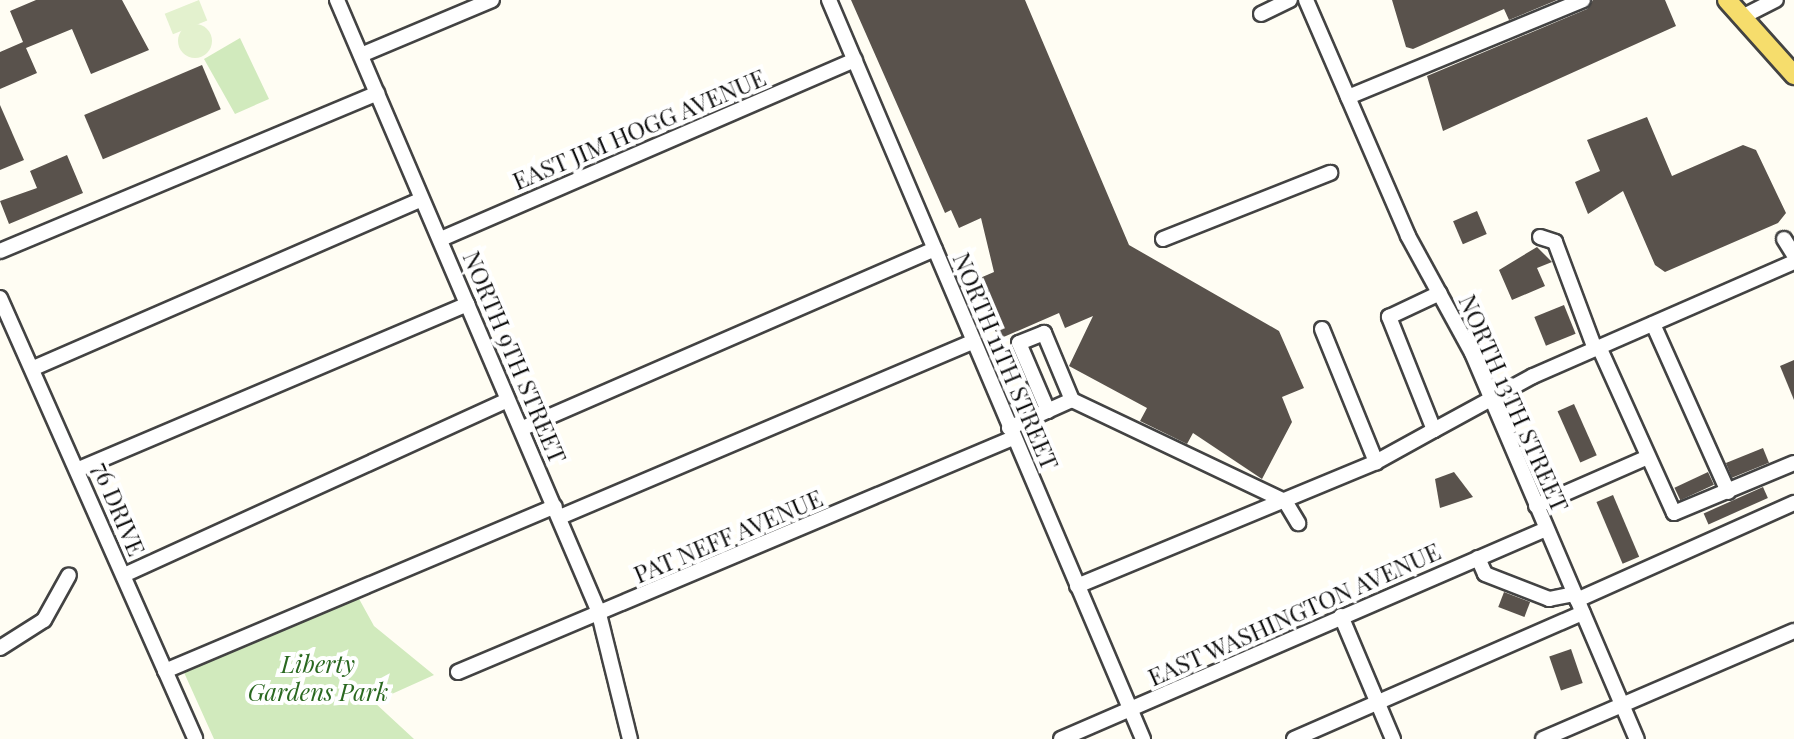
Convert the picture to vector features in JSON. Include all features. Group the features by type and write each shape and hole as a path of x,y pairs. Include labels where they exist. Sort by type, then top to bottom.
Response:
{"main road":[{"path":"1727,0 1794,75"}],"street":[{"name":"NORTH 9TH STREET","path":"337,0 420,200 441,239 505,401 523,428 598,610 630,739"},
{"path":"361,55 492,0"},
{"name":"NORTH 11TH STREET","path":"829,0 1143,739"},
{"path":"1261,14 1290,0"},
{"name":"NORTH 13TH STREET","path":"1306,0 1348,97 1492,400 1637,739"},
{"path":"1348,97 1583,0"},
{"path":"1742,17 1776,0"},
{"name":"EAST JIM HOGG AVENUE","path":"441,239 855,60"},
{"path":"0,251 377,93"},
{"path":"1163,239 1330,173"},
{"path":"36,367 420,200"},
{"path":"1540,237 1555,242 1597,348 1674,513 1794,463"},
{"path":"1784,239 1794,255"},
{"path":"523,428 935,249"},
{"path":"1077,586 1376,462 1597,348 1794,262"},
{"path":"1434,430 1389,317 1440,293"},
{"name":"76 DRIVE","path":"0,298 36,367 195,739"},
{"path":"79,469 467,304"},
{"path":"1653,324 1728,492"},
{"path":"1322,329 1376,462"},
{"path":"1048,411 1019,343 1044,333 1072,400 1285,501 1298,523"},
{"path":"165,671 973,342"},
{"name":"PAT NEFF AVENUE","path":"458,672 1011,433 1072,400"},
{"path":"124,575 505,401"},
{"path":"1536,506 1646,458"},
{"path":"1294,739 1378,703 1578,602 1794,503"},
{"name":"EAST WASHINGTON AVENUE","path":"1061,739 1546,529"},
{"path":"1478,558 1485,574 1549,599 1578,602"},
{"path":"0,648 44,620 69,575"},
{"path":"1341,616 1393,739"},
{"path":"1543,739 1794,631"}],"green space":[{"path":"199,0 207,20 173,34 165,14"},
{"path":"195,24 207,29 212,41 207,53 195,58 183,53 178,41 183,29"},
{"path":"240,38 269,99 235,114 204,59"},
{"name":"Liberty Gardens Park","path":"358,597 374,626 434,675 374,702 414,739 214,739 182,668"}],"building":[{"path":"36,0 122,0 149,50 91,74 72,29 26,48 37,73 0,89 0,52 23,42 10,11"},
{"path":"851,0 1025,0 1129,245 1279,331 1304,388 1282,397 1292,422 1262,479 1193,433 1187,444 1140,421 1147,408 1069,366 1093,316 1065,328 1059,313 999,339 973,281 994,272 981,218 959,228 951,210 945,213"},
{"path":"1392,0 1557,0 1509,20 1504,9 1413,49 1406,47"},
{"path":"1593,0 1665,0 1676,26 1443,131 1427,76 1587,9"},
{"path":"202,65 221,109 103,159 84,115"},
{"path":"0,105 24,160 0,170"},
{"path":"1647,117 1672,176 1743,145 1756,150 1786,213 1778,223 1665,272 1655,265 1623,191 1588,214 1575,182 1600,171 1587,140"},
{"path":"67,155 83,193 9,224 0,201 37,188 30,171"},
{"path":"1477,211 1487,234 1463,244 1453,221"},
{"path":"1537,247 1552,262 1537,268 1545,286 1512,300 1499,270"},
{"path":"1564,305 1576,334 1546,346 1534,317"},
{"path":"1794,360 1794,400 1780,366"},
{"path":"1574,404 1597,455 1580,462 1558,411"},
{"path":"1763,448 1769,463 1732,478 1726,463"},
{"path":"1454,472 1473,497 1440,508 1435,479"},
{"path":"1708,472 1714,485 1680,500 1674,488"},
{"path":"1763,487 1768,498 1709,524 1704,513"},
{"path":"1613,495 1639,557 1623,564 1596,502"},
{"path":"1504,592 1530,602 1524,617 1498,607"},
{"path":"1571,649 1583,683 1561,691 1549,656"}]}
